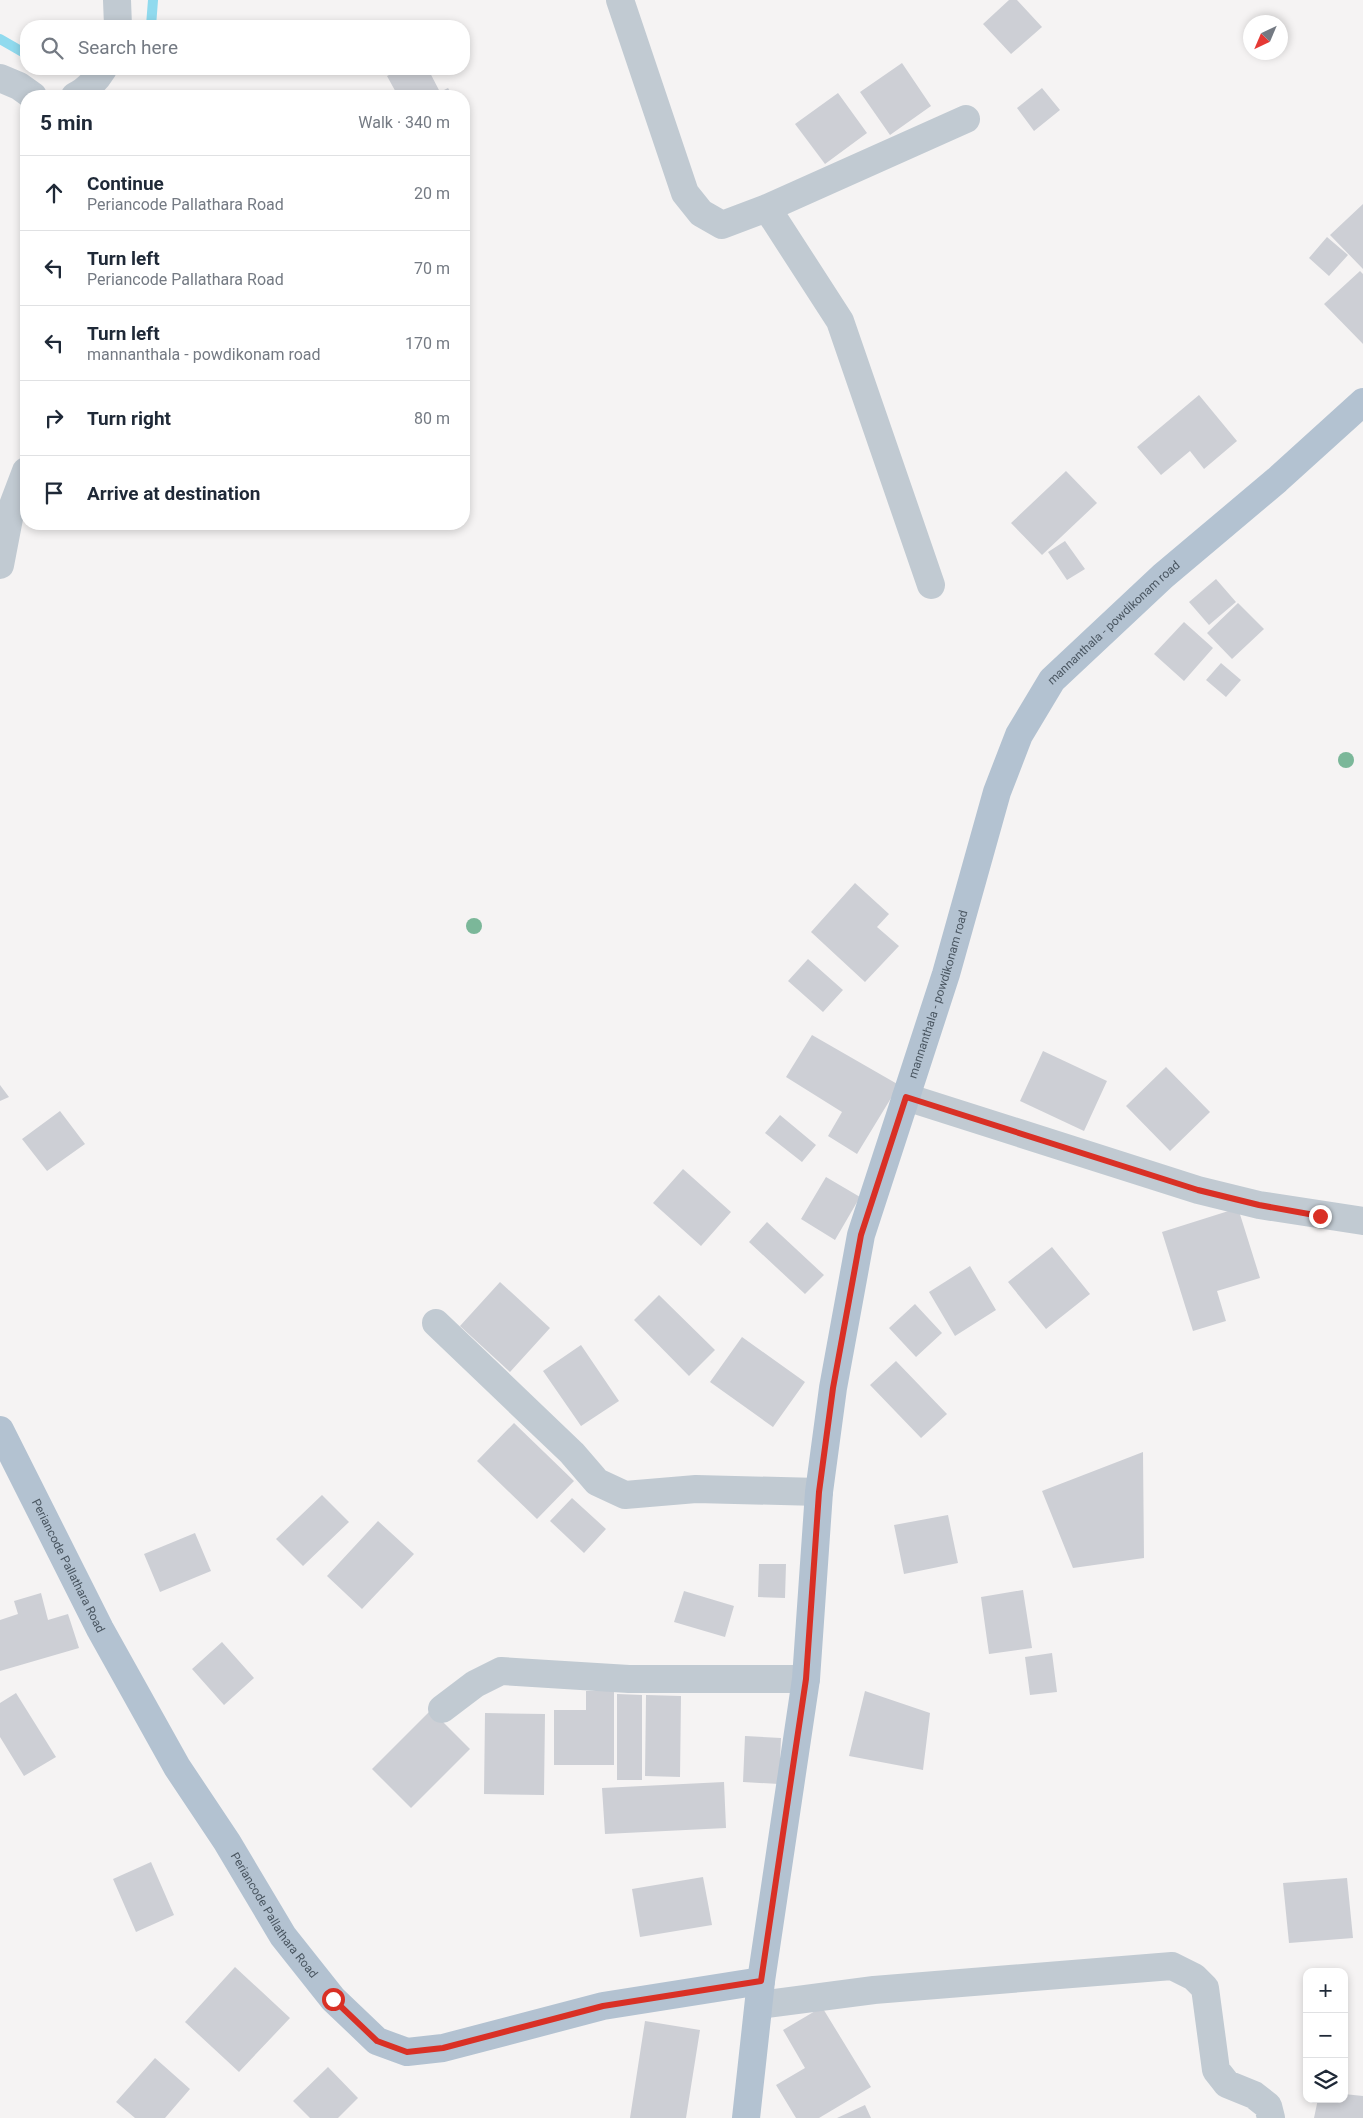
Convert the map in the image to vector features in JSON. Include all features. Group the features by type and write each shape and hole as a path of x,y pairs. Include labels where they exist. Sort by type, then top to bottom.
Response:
{"main road":[{"name":"mannanthala - powdikonam road","path":"746,2118 760,1993 806,1679 819,1492 833,1388 861,1235 946,974 997,792 1019,735 1052,680 1163,576 1277,480 1363,402"},
{"name":"Periancode Pallathara Road","path":"0,1430 100,1629 177,1767 227,1842 283,1936 333,1999 377,2041 407,2052 443,2048 603,2006 760,1993"}],"street":[{"path":"117,0 118,20"},
{"path":"620,0 685,193 701,213 722,225 767,208 966,119"},
{"path":"84,90 100,75"},
{"path":"0,78 25,90"},
{"path":"767,208 840,321 931,585"},
{"path":"0,565 10,513 20,487"},
{"path":"906,1097 1198,1190 1259,1205 1320,1216 1363,1221"},
{"path":"436,1323 572,1453 598,1482 625,1495 696,1490 819,1492"},
{"path":"442,1710 474,1684 501,1671 629,1679 806,1679"},
{"path":"760,1993 874,1990 1172,1966 1194,1977 1205,1988 1216,2070 1228,2084 1254,2094 1268,2106 1271,2118"}],"building":[{"path":"1009,0 1017,0 1042,27 1011,54 983,24"},
{"path":"902,63 931,106 890,135 860,92"},
{"path":"431,75 439,90 395,90 387,76"},
{"path":"1042,88 1060,110 1034,131 1017,108"},
{"path":"838,93 867,133 825,164 795,124"},
{"path":"1363,204 1363,269 1330,235"},
{"path":"1327,237 1348,255 1329,276 1309,258"},
{"path":"1360,271 1363,274 1363,344 1324,304"},
{"path":"1199,395 1237,441 1204,469 1190,451 1161,475 1137,447"},
{"path":"1066,471 1097,503 1042,555 1011,523"},
{"path":"1065,541 1085,569 1067,580 1048,552"},
{"path":"1216,579 1236,602 1209,625 1189,602"},
{"path":"1238,603 1264,629 1232,659 1207,633"},
{"path":"1184,622 1213,648 1184,681 1154,654"},
{"path":"1221,663 1241,680 1226,697 1206,680"},
{"path":"855,883 889,914 877,927 899,946 865,982 811,932"},
{"path":"808,959 843,990 823,1012 788,981"},
{"path":"812,1035 899,1085 857,1154 828,1136 842,1112 786,1077"},
{"path":"1043,1051 1107,1081 1084,1131 1020,1101"},
{"path":"1166,1067 1210,1112 1170,1151 1126,1106"},
{"path":"0,1085 9,1097 0,1101"},
{"path":"60,1111 85,1144 47,1171 22,1139"},
{"path":"780,1115 816,1145 802,1162 765,1133"},
{"path":"683,1169 731,1212 701,1246 653,1203"},
{"path":"826,1177 860,1197 835,1240 801,1219"},
{"path":"1238,1208 1260,1278 1217,1291 1226,1321 1193,1331 1162,1232"},
{"path":"767,1222 824,1275 805,1294 749,1242"},
{"path":"1052,1247 1090,1294 1046,1329 1008,1282"},
{"path":"970,1266 996,1310 955,1336 929,1292"},
{"path":"500,1282 550,1328 510,1372 460,1326"},
{"path":"659,1295 715,1350 689,1376 634,1320"},
{"path":"915,1304 942,1333 916,1357 889,1328"},
{"path":"742,1337 805,1382 773,1427 710,1382"},
{"path":"581,1345 619,1401 581,1426 543,1371"},
{"path":"896,1361 947,1414 921,1438 870,1385"},
{"path":"514,1423 574,1481 537,1519 477,1461"},
{"path":"1143,1452 1144,1558 1073,1568 1042,1491"},
{"path":"322,1495 349,1522 303,1566 276,1539"},
{"path":"572,1498 606,1529 584,1553 550,1521"},
{"path":"948,1515 958,1563 904,1574 894,1525"},
{"path":"378,1521 414,1554 362,1609 327,1576"},
{"path":"195,1533 211,1571 160,1592 144,1554"},
{"path":"759,1564 786,1564 785,1598 758,1597"},
{"path":"1023,1590 1032,1648 989,1654 981,1597"},
{"path":"684,1591 734,1606 725,1637 674,1622"},
{"path":"41,1593 48,1620 68,1614 79,1648 0,1671 0,1620 18,1614 14,1601"},
{"path":"222,1642 254,1678 224,1705 192,1669"},
{"path":"1052,1653 1057,1692 1030,1695 1025,1657"},
{"path":"586,1691 614,1691 614,1765 554,1765 554,1710 586,1710"},
{"path":"865,1691 930,1713 923,1770 849,1756"},
{"path":"16,1693 56,1757 24,1776 0,1737 0,1703"},
{"path":"617,1694 642,1695 642,1780 617,1780"},
{"path":"646,1695 681,1696 680,1777 645,1776"},
{"path":"431,1710 470,1749 411,1808 372,1769"},
{"path":"485,1713 545,1714 544,1795 484,1794"},
{"path":"745,1736 781,1738 779,1784 743,1782"},
{"path":"724,1782 726,1828 605,1834 602,1788"},
{"path":"151,1862 174,1915 136,1932 113,1879"},
{"path":"703,1877 712,1925 640,1937 632,1889"},
{"path":"1347,1878 1353,1938 1289,1943 1283,1883"},
{"path":"235,1967 290,2018 239,2072 185,2022"},
{"path":"822,2007 871,2087 819,2118 796,2118 776,2085 805,2068 783,2030"},
{"path":"645,2021 700,2030 686,2118 630,2118"},
{"path":"155,2058 190,2089 165,2118 135,2118 116,2102"},
{"path":"328,2067 358,2098 338,2118 310,2118 293,2101"},
{"path":"1348,2094 1363,2096 1363,2118 1314,2118 1317,2103 1348,2103"},
{"path":"865,2105 871,2118 837,2118"}],"waterway":[{"path":"151,20 153,0"},
{"path":"0,39 20,51"}],"route":[{"path":"333,1999 377,2041 407,2052 443,2048 603,2006 761,1981 806,1679 819,1492 833,1388 861,1235 906,1097 1198,1190 1259,1205 1320,1216"}]}
